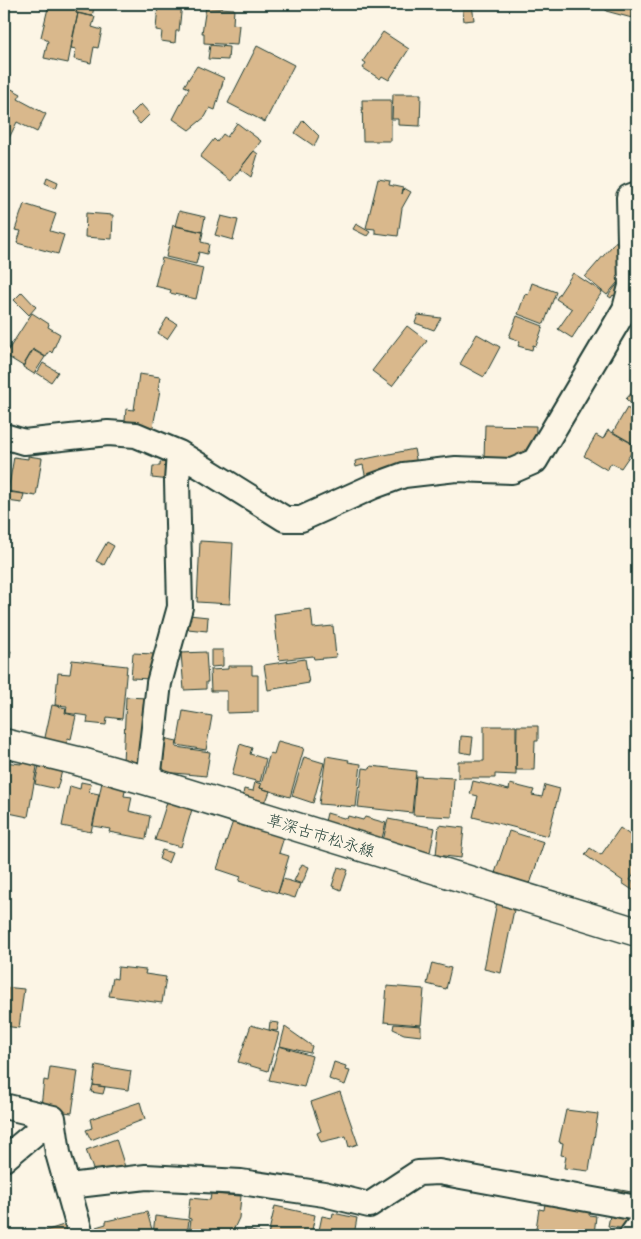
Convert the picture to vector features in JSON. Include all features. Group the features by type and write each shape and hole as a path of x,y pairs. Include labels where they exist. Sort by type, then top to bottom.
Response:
{"main road":[{"name":"草深古市松永線","path":"4,743 148,781 637,932"}],"street":[{"path":"4,436 24,442 108,433 136,435 179,453 285,519 301,519 374,486 404,475 456,469 512,472 535,461 625,309 631,286 629,197 637,194"},
{"path":"148,781 159,683 180,607 177,481 179,453"},
{"path":"4,1106 52,1118"},
{"path":"4,1159 52,1118"},
{"path":"52,1118 58,1153 69,1186 81,1235"},
{"path":"69,1186 146,1177 222,1181 324,1194 369,1205 418,1173 439,1172 637,1208"},
{"path":"632,1235 637,1228"}],"building":[{"path":"49,4 77,9 76,13 78,13 68,63 44,58 48,41 41,37"},
{"path":"53,4 95,4 92,16 76,13 77,9"},
{"path":"158,4 182,4 179,31 176,31 175,43 161,41 162,31 156,30"},
{"path":"370,4 407,4 407,5 370,9"},
{"path":"462,4 472,4 474,20 464,21"},
{"path":"608,4 636,4 632,18 606,11"},
{"path":"206,7 234,9 233,24 239,25 237,45 204,43 204,33 202,33"},
{"path":"78,13 95,17 92,27 102,30 98,48 94,47 91,63 74,59 76,49 71,48"},
{"path":"383,32 409,49 389,80 382,76 380,79 363,68 366,63 363,61"},
{"path":"210,45 229,47 228,60 208,59"},
{"path":"257,46 294,65 265,122 228,103"},
{"path":"197,66 224,78 215,110 210,108 205,117 189,130 173,119 189,88 184,86"},
{"path":"4,85 21,94 18,99 46,114 37,132 17,122 7,142 4,140"},
{"path":"393,94 421,94 420,126 398,125 398,119 392,119"},
{"path":"362,100 391,100 391,141 363,141"},
{"path":"141,104 150,114 140,124 131,114"},
{"path":"303,120 319,136 314,146 295,133"},
{"path":"237,123 261,141 231,181 200,157 214,139 217,142 223,134 227,137"},
{"path":"254,151 258,154 251,177 240,169"},
{"path":"47,177 58,182 56,188 45,183"},
{"path":"378,179 390,181 389,185 403,188 402,194 404,188 411,192 402,208 398,236 375,233 375,229 366,228"},
{"path":"24,204 56,214 50,231 64,235 58,254 17,243 21,231 15,230"},
{"path":"179,211 205,217 202,232 175,226"},
{"path":"86,213 113,215 112,239 85,237"},
{"path":"221,216 238,220 233,240 215,235"},
{"path":"356,224 370,232 367,236 353,229"},
{"path":"173,225 203,232 201,242 209,244 207,254 199,252 196,264 166,257"},
{"path":"618,239 637,242 637,259 607,295 585,277"},
{"path":"162,258 203,268 196,299 170,293 171,290 155,286"},
{"path":"630,268 624,303 613,295 611,298 608,296"},
{"path":"573,273 602,292 572,338 558,329 572,309 556,299"},
{"path":"532,283 556,292 544,324 518,314 525,294 528,295"},
{"path":"22,292 36,307 29,315 14,300"},
{"path":"32,313 49,324 48,327 60,334 52,353 50,351 46,357 33,349 23,366 5,355"},
{"path":"418,315 441,318 434,330 415,323"},
{"path":"517,316 543,326 536,346 533,345 532,350 518,346 520,341 509,337"},
{"path":"167,318 177,324 167,339 158,333"},
{"path":"407,326 427,341 392,386 372,371"},
{"path":"477,334 500,347 484,377 460,364"},
{"path":"33,350 45,357 34,374 23,367"},
{"path":"43,363 58,372 51,382 37,373"},
{"path":"139,374 160,377 158,390 160,390 151,437 125,420 126,409 134,410"},
{"path":"637,387 637,409 626,399"},
{"path":"627,408 637,414 637,446 613,432"},
{"path":"485,425 536,426 535,461 484,459"},
{"path":"608,430 636,446 621,468 611,463 607,470 584,456 596,435 603,439"},
{"path":"414,449 418,469 369,493 363,465 356,467 355,461"},
{"path":"28,456 42,458 36,496 8,491 14,457 28,459"},
{"path":"160,462 180,464 179,481 152,478 153,466 160,466"},
{"path":"8,492 24,494 22,503 7,501"},
{"path":"200,541 233,543 230,604 197,602"},
{"path":"107,542 114,546 104,565 96,561"},
{"path":"311,609 313,628 333,626 336,657 314,659 313,656 279,660 274,614"},
{"path":"189,615 208,617 207,631 188,629"},
{"path":"4,649 11,651 6,669 4,668"},
{"path":"211,650 223,650 223,666 211,667"},
{"path":"206,652 208,682 206,682 206,689 184,690 181,653"},
{"path":"133,653 154,654 151,679 131,678"},
{"path":"305,659 309,683 268,690 264,665"},
{"path":"72,660 127,666 122,719 107,717 106,725 87,723 88,716 66,713 67,706 55,705 58,673 70,674"},
{"path":"228,666 252,666 252,675 258,675 258,712 227,713 227,691 211,691 210,670 228,669"},
{"path":"126,697 147,698 143,764 123,762"},
{"path":"52,705 66,708 65,713 76,716 71,739 68,738 66,747 44,742"},
{"path":"183,711 212,716 206,750 177,745"},
{"path":"484,726 516,726 516,775 495,774 495,778 458,778 458,761 484,761"},
{"path":"517,726 538,726 538,741 535,741 534,770 516,770"},
{"path":"461,736 473,737 471,754 460,752"},
{"path":"163,738 177,741 176,747 210,752 206,776 164,772 164,769 158,768"},
{"path":"278,741 304,748 290,797 260,788 270,753 274,754"},
{"path":"240,744 252,748 250,754 266,759 260,782 232,775"},
{"path":"326,756 361,764 356,807 319,804"},
{"path":"22,757 38,761 28,817 4,812 4,762 21,764"},
{"path":"304,757 324,763 313,803 292,796"},
{"path":"39,765 62,771 57,789 35,784"},
{"path":"371,766 416,771 412,813 358,807 363,768 370,769"},
{"path":"416,776 454,778 452,817 413,815"},
{"path":"473,781 509,790 510,784 534,790 532,795 542,797 545,785 560,789 548,836 473,817 478,796 470,794"},
{"path":"81,782 91,784 89,792 99,794 91,832 62,826 70,786 80,789"},
{"path":"102,782 126,786 124,796 132,797 129,811 150,816 146,839 109,832 110,829 93,826"},
{"path":"255,782 261,784 260,788 270,791 267,799 258,805 242,800 244,789 253,791"},
{"path":"168,799 193,806 181,847 155,840"},
{"path":"327,813 347,819 348,816 363,820 365,817 386,823 381,842 324,826"},
{"path":"388,819 435,828 429,857 382,845"},
{"path":"233,821 284,837 279,853 289,856 278,893 239,881 241,877 217,869"},
{"path":"439,825 464,828 461,858 436,855"},
{"path":"620,828 637,840 637,874 635,873 630,880 637,885 634,891 622,883 623,881 585,855 590,848 601,855"},
{"path":"509,831 544,842 530,884 495,873"},
{"path":"162,850 172,853 168,863 159,859"},
{"path":"302,864 309,867 302,884 294,881"},
{"path":"338,867 348,870 341,890 332,886"},
{"path":"283,879 300,884 295,898 278,893"},
{"path":"497,902 515,905 501,973 484,969"},
{"path":"432,963 451,968 446,989 427,984"},
{"path":"118,967 146,970 145,974 166,977 162,1003 109,996 113,978 117,979"},
{"path":"387,986 424,989 421,1025 384,1022"},
{"path":"4,987 24,989 19,1028 4,1026"},
{"path":"270,1022 279,1023 277,1031 269,1030"},
{"path":"394,1024 421,1026 421,1036 404,1034 393,1029"},
{"path":"251,1025 279,1033 268,1071 238,1062"},
{"path":"285,1027 312,1046 310,1053 280,1046"},
{"path":"279,1046 312,1056 304,1087 269,1080"},
{"path":"334,1062 346,1066 345,1070 350,1071 345,1085 329,1079"},
{"path":"96,1065 131,1071 128,1090 93,1085"},
{"path":"50,1067 78,1071 72,1113 48,1110 41,1106 44,1080 48,1081"},
{"path":"93,1085 105,1087 103,1094 91,1092"},
{"path":"340,1092 358,1144 349,1147 346,1136 321,1142 317,1133 321,1131 311,1102"},
{"path":"140,1102 145,1119 91,1140 86,1130 92,1128 90,1119"},
{"path":"566,1110 598,1114 589,1171 564,1168 566,1156 561,1155 563,1143 559,1142"},
{"path":"116,1139 127,1173 98,1183 86,1150"},
{"path":"615,1189 637,1193 637,1231 608,1226"},
{"path":"547,1190 592,1195 589,1215 596,1216 594,1235 535,1235 539,1209 544,1210"},
{"path":"211,1194 241,1196 239,1218 231,1235 189,1235 191,1219 188,1218 190,1198 210,1200"},
{"path":"275,1206 315,1215 311,1235 268,1235"},
{"path":"147,1212 153,1233 145,1235 98,1235 96,1227 106,1224 106,1221"},
{"path":"333,1213 357,1218 354,1235 318,1235 322,1216 332,1218"},
{"path":"155,1216 189,1220 187,1235 153,1235"},
{"path":"76,1221 80,1235 46,1235 45,1231"},
{"path":"247,1230 268,1235 246,1235"}]}
